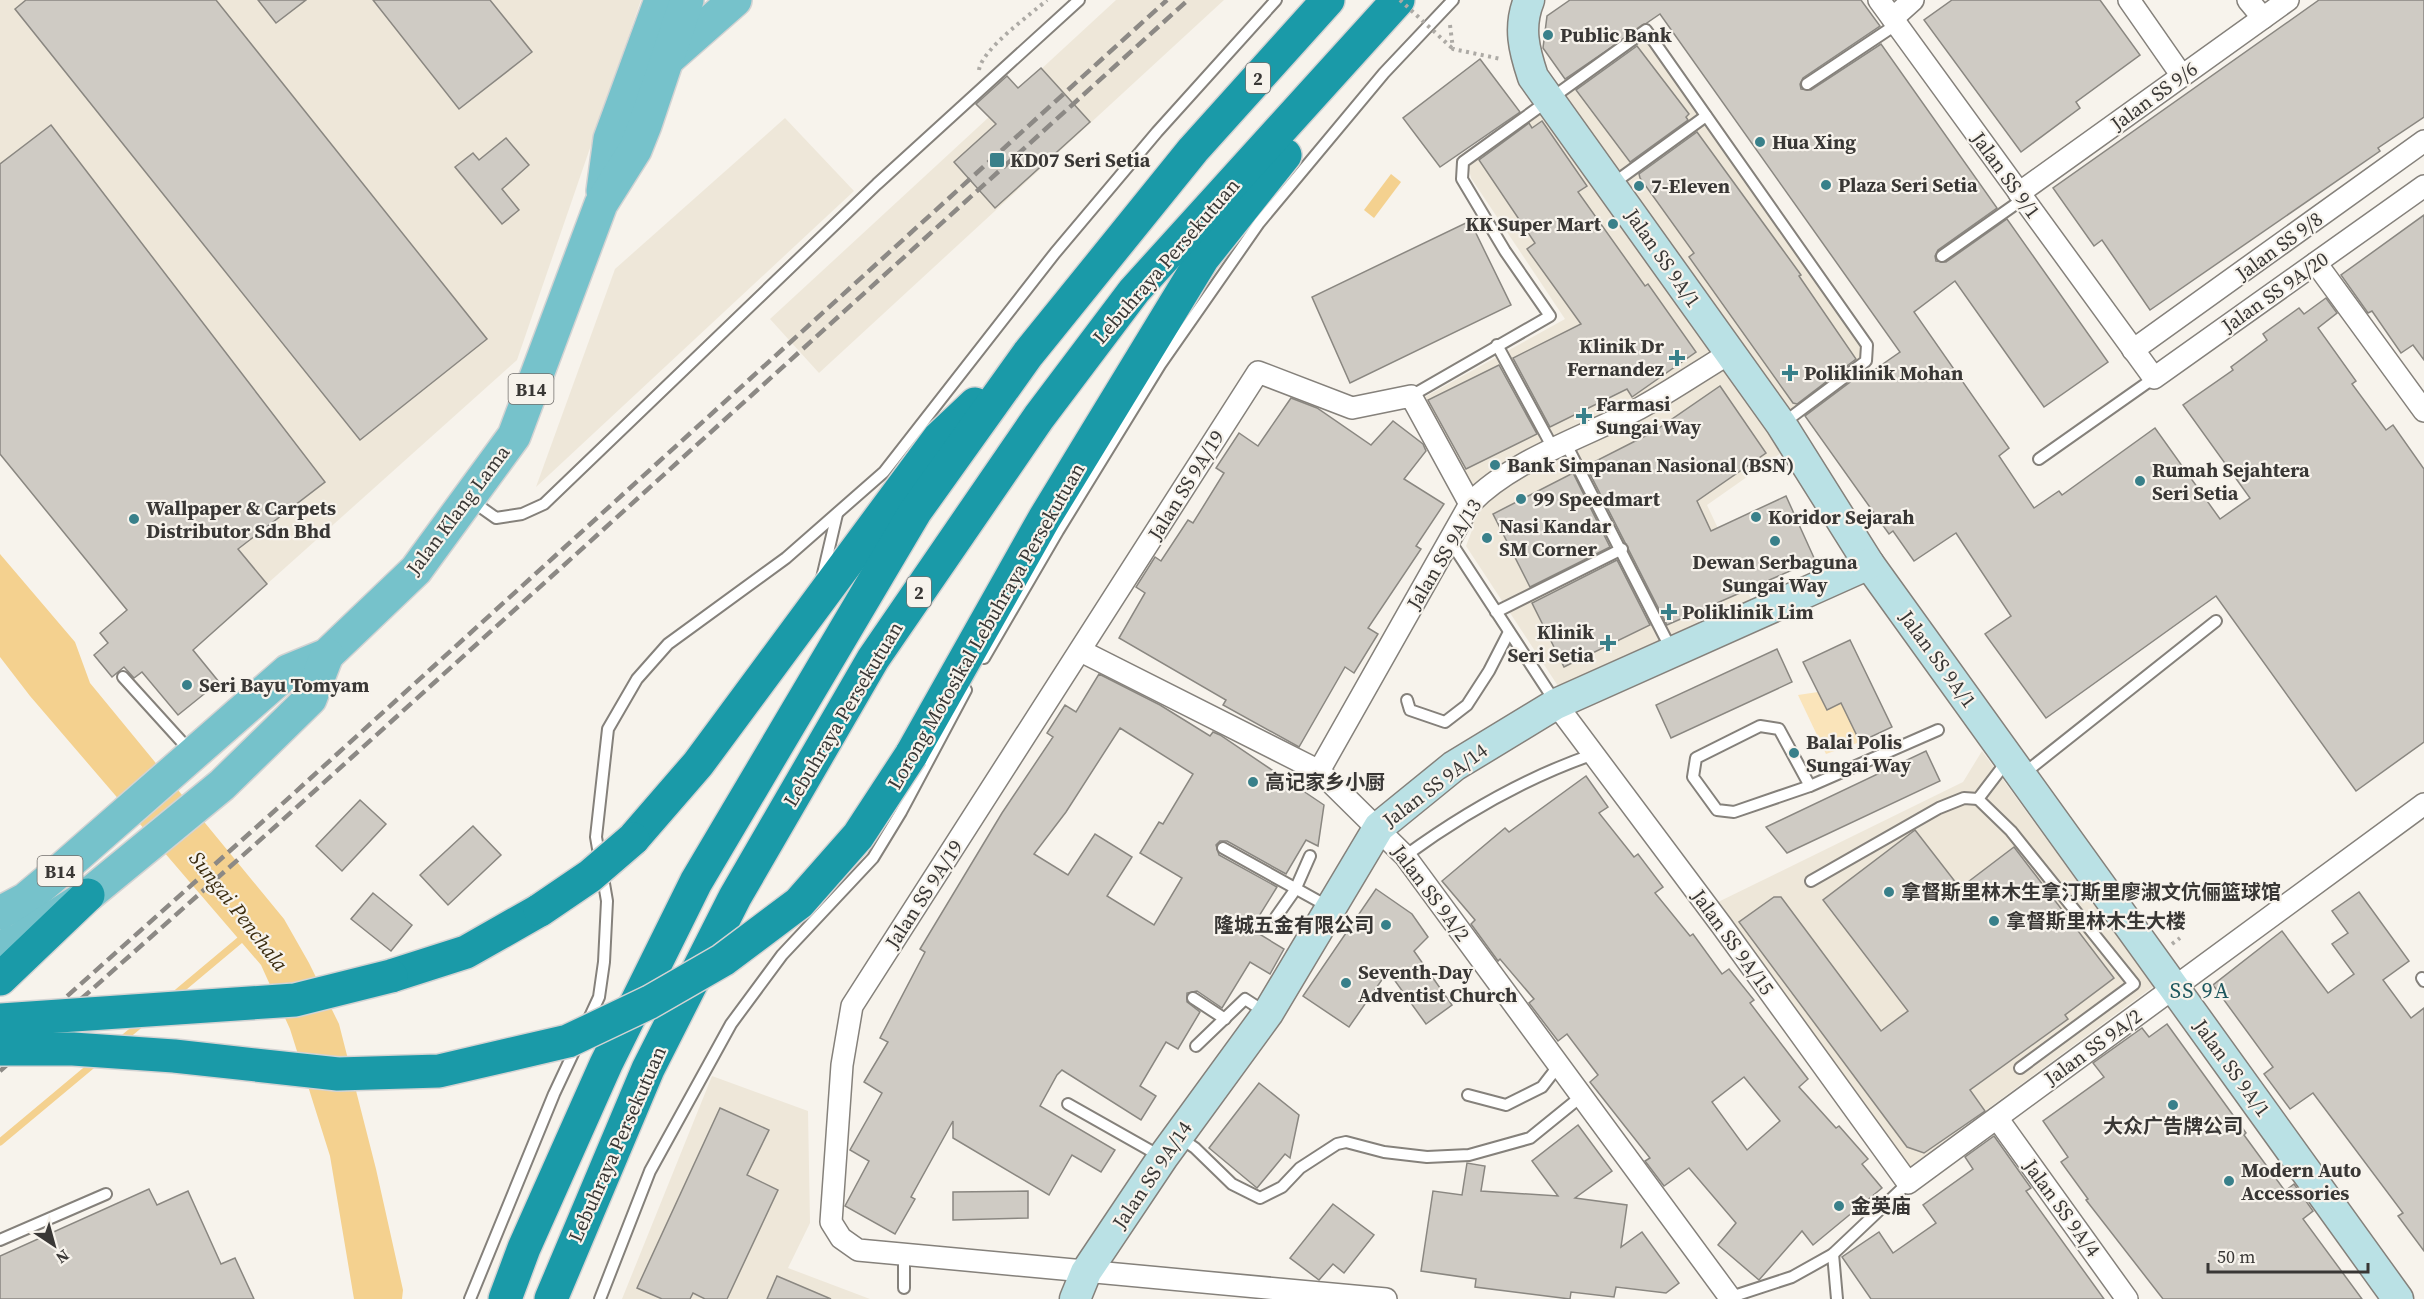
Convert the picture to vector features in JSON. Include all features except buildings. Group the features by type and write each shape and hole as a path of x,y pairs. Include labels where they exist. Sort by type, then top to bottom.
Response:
{"highway":[{"name":"Lebuhraya Persekutuan","path":"505,1299 524,1248 606,1064 696,882 915,512 1028,354 1193,150 1328,0"},
{"name":"Lebuhraya Persekutuan","path":"551,1299 648,1069 735,897 873,659 1039,417 1134,291 1400,0"},
{"path":"0,1049 73,1049 174,1056 338,1074 439,1071 568,1041 650,1002 723,960 799,903 858,836 918,742 1044,519 1203,258 1336,91 1400,0"},
{"path":"0,1020 295,1000 391,976 466,952 540,910 590,876 633,839 698,764 939,438 1028,354"},
{"path":"0,979 88,895"}],"main road":[{"name":"Jalan Klang Lama","path":"601,204 610,140 661,0"},
{"name":"Jalan Klang Lama","path":"0,913 26,899 288,671 327,655 416,570 470,499 514,436 601,204 635,150 687,0"},
{"path":"665,61 735,0"},
{"name":"Jalan Klang Lama","path":"0,946 19,940 88,895 222,785 310,699 327,655"}],"street":[{"name":"Jalan SS 9A/1","path":"1529,0 1524,13 1522,33 1541,88 1781,424 1869,564 2398,1299"},
{"name":"Jalan SS 9/1","path":"1879,0 2133,350"},
{"path":"1895,21 1913,0"},
{"path":"2129,0 2182,76"},
{"path":"2248,0 2263,18"},
{"name":"Jalan SS 9/6","path":"2021,196 2182,76 2289,0"},
{"name":"Jalan SS 9/8","path":"2133,350 2424,141"},
{"name":"Jalan SS 9A/20","path":"2154,378 2424,186"},
{"path":"2316,263 2424,411"},
{"path":"2133,350 2154,378"},
{"name":"Jalan SS 9A/13","path":"1319,771 1470,504 1485,488 1560,447 1639,408 1730,353"},
{"name":"Jalan SS 9A/19","path":"1386,1299 858,1250 841,1238 831,1222 842,1065 852,1006 1258,372 1352,408 1411,396"},
{"path":"1411,396 1470,504"},
{"name":"Jalan SS 9A/14","path":"1075,1299 1086,1272 1170,1147 1268,1013 1378,827 1454,766 1556,704 1869,564"},
{"name":"Jalan SS 9A/2","path":"1081,651 1319,771 1378,827 1405,856 1731,1298"},
{"name":"Jalan SS 9A/15","path":"1556,704 1722,926 1908,1183"},
{"name":"Jalan SS 9A/2","path":"1908,1183 2424,804"},
{"name":"Jalan SS 9A/4","path":"1997,1118 2127,1299"}],"lane":[{"path":"470,499 496,518 522,514 544,504 877,184 1078,0"},
{"path":"470,1299 554,1094 599,997 607,901 596,837 608,729 637,679 669,644 786,558 891,464 914,438 961,370 1055,253 1157,132 1276,0"},
{"name":"Lorong Motosikal Lebuhraya Persekutuan","path":"600,1299 650,1171 731,1024 782,955 873,858 901,813 973,677 1058,531 1160,365 1259,224 1384,73 1454,0"},
{"path":"1807,84 1895,21"},
{"path":"1411,396 1550,316 1505,251 1462,179 1463,162 1541,88 1646,30 1868,345 1866,361 1781,424"},
{"path":"1611,185 1706,116"},
{"path":"1942,256 2021,196"},
{"path":"1497,345 1622,549 1672,652"},
{"path":"2039,459 2154,378"},
{"path":"817,601 837,513"},
{"path":"1450,541 1556,704"},
{"path":"1496,612 1622,549"},
{"path":"1978,799 2015,767 2216,621"},
{"path":"1407,700 1410,710 1445,722 1467,705 1489,671 1509,632"},
{"path":"123,677 194,754"},
{"path":"918,742 973,677"},
{"path":"1810,786 1779,729 1760,726 1696,758 1693,777 1717,810 1734,812 1810,786 1938,730"},
{"path":"1405,856 1474,808 1527,780 1594,754"},
{"path":"1811,881 1939,808 1964,798 1978,799 2011,831 2134,984 2020,1068"},
{"path":"1223,848 1330,908"},
{"path":"1276,917 1295,890 1310,856"},
{"path":"1193,998 1225,1019"},
{"path":"1196,1046 1245,999 1268,1013"},
{"path":"1468,1095 1506,1105 1542,1087 1559,1065"},
{"path":"1068,1104 1170,1147 1195,1148 1232,1184 1260,1198 1282,1187 1300,1167 1338,1144 1346,1142 1384,1152 1427,1157 1469,1155 1530,1138 1583,1095"},
{"path":"1731,1298 1792,1277 1833,1254 1908,1183"},
{"path":"0,1240 106,1194"},
{"path":"904,1254 904,1288"},
{"path":"1833,1254 1837,1299"}],"path":[{"path":"981,88 981,62 1047,0"},
{"path":"1400,0 1453,49 1498,58 1541,88"}],"shaded area":[{"path":"0,0 641,0 517,360 267,584 0,251"},
{"name":"KD07 Seri Setia","path":"1116,0 1224,0 819,373 770,319"},
{"path":"1645,40 1861,347 1861,358 1768,427 1784,451 1707,505 1752,601 1560,689 1466,546 1474,525 1405,408 1565,319 1471,178 1468,165"},
{"path":"785,118 854,191 536,487 615,269"},
{"path":"1818,692 1841,703 1860,742 1826,754 1798,695"},
{"path":"1982,751 2154,986 1909,1167 1714,904 1963,782"},
{"path":"712,1076 808,1111 810,1223 788,1268 870,1299 622,1299"}],"water":[{"path":"1391,174 1401,182 1374,218 1364,210"},
{"name":"Sungai Penchala","path":"0,554 75,642 90,683 284,919 309,963 339,1024 376,1169 403,1290 402,1299 354,1299 330,1156 290,1029 261,965 30,696 0,657"}],"waterway":[{"name":"Sungai Penchala","path":"172,997 246,935"},
{"path":"119,1042 143,1022"},
{"path":"0,1142 97,1061"}],"railway":[{"path":"0,1056 270,815 1167,0"},
{"path":"0,1071 277,825 1188,0"}],"place":[{"name":"Public Bank","path":"1548,35"},
{"name":"Hua Xing","path":"1760,142"},
{"name":"KD07 Seri Setia","path":"997,160"},
{"name":"Plaza Seri Setia","path":"1826,185"},
{"name":"7-Eleven","path":"1639,186"},
{"name":"KK Super Mart","path":"1613,224"},
{"name":"Klinik Dr Fernandez","path":"1677,358"},
{"name":"Poliklinik Mohan","path":"1790,373"},
{"name":"Farmasi Sungai Way","path":"1584,416"},
{"name":"Bank Simpanan Nasional (BSN)","path":"1495,465"},
{"name":"Rumah Sejahtera Seri Setia","path":"2140,481"},
{"name":"99 Speedmart","path":"1521,499"},
{"name":"Koridor Sejarah","path":"1756,517"},
{"name":"Wallpaper & Carpets Distributor Sdn Bhd","path":"134,519"},
{"name":"Nasi Kandar SM Corner","path":"1487,538"},
{"name":"Dewan Serbaguna Sungai Way","path":"1775,541"},
{"name":"Poliklinik Lim","path":"1669,612"},
{"name":"Klinik Seri Setia","path":"1608,643"},
{"name":"Seri Bayu Tomyam","path":"187,685"},
{"name":"Balai Polis Sungai Way","path":"1794,753"},
{"name":"高记家乡小厨","path":"1253,782"},
{"name":"拿督斯里林木生拿汀斯里廖淑文伉俪篮球馆","path":"1889,892"},
{"name":"拿督斯里林木生大楼","path":"1994,921"},
{"name":"隆城五金有限公司","path":"1386,925"},
{"name":"Seventh-Day Adventist Church","path":"1346,983"},
{"name":"大众广告牌公司","path":"2173,1105"},
{"name":"Modern Auto Accessories","path":"2229,1181"},
{"name":"金英庙","path":"1839,1206"}],"district":[{"name":"SS 9A","path":"2200,990"}]}
